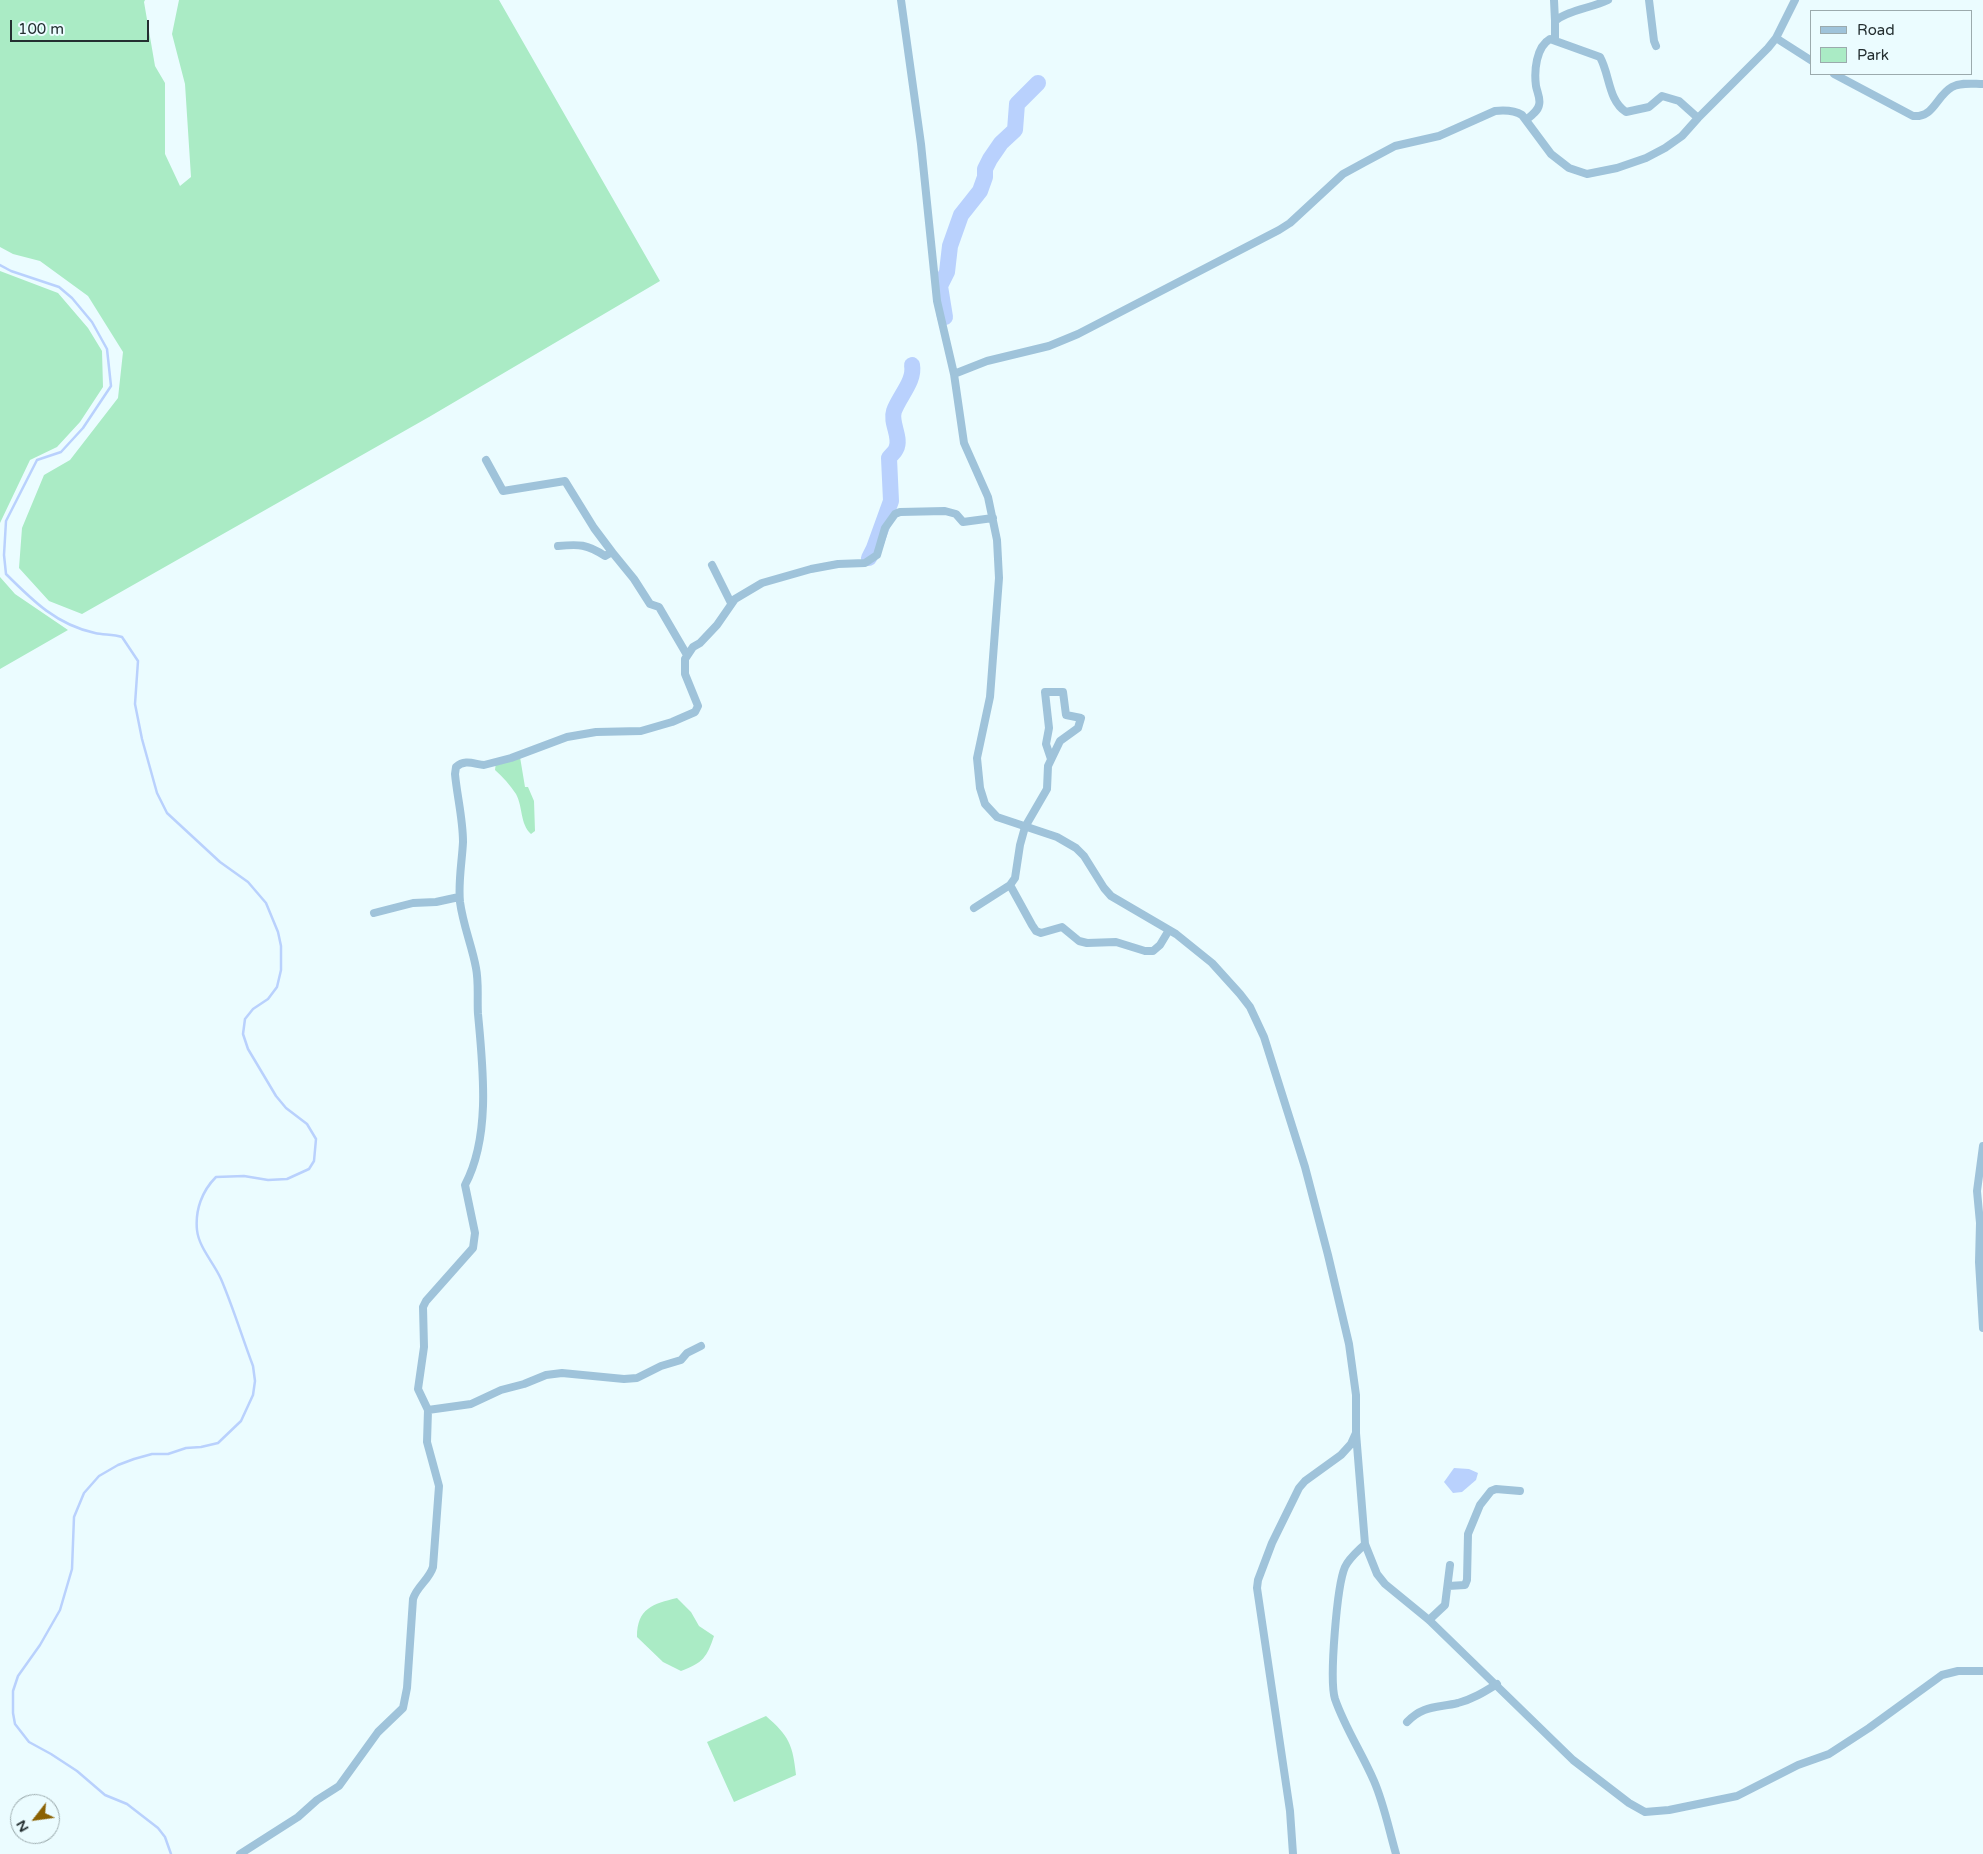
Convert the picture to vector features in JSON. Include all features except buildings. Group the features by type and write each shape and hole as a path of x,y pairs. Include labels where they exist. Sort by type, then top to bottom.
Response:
{"street":[{"path":"901,0 922,144 936,302 954,374 964,443 988,497 997,540 999,578 990,697 977,758 978,781 982,797 992,814 1057,837 1076,848 1088,861 1111,896 1170,930 1212,963 1250,1007 1264,1037 1305,1167 1349,1344 1356,1395 1356,1433 1365,1544 1377,1574 1385,1584 1429,1620 1497,1684 1573,1760 1629,1803 1649,1813 1737,1796 1798,1765 1828,1754 1869,1728 1942,1676 1958,1671 1983,1671"},
{"path":"1554,0 1555,39"},
{"path":"1555,21 1562,15 1580,11 1608,0"},
{"path":"1649,0 1656,46"},
{"path":"954,374 987,361 1067,339 1120,314 1279,230 1290,223 1343,174 1395,146 1439,136 1495,112 1517,112 1526,120 1551,154 1569,168 1587,174 1646,158 1682,136 1768,48 1776,38 1795,0"},
{"path":"1776,38 1810,60"},
{"path":"1526,120 1538,109 1540,103 1536,84 1536,65 1542,46 1547,40 1555,39 1600,57 1614,100 1626,112 1649,106 1656,98 1662,96 1678,101 1698,118"},
{"path":"1836,75 1913,116 1919,116 1932,109 1953,86 1960,84 1983,84"},
{"path":"486,460 503,491 565,481 594,528 634,579 650,604 659,607 687,655"},
{"path":"240,1854 298,1817 317,1800 339,1786 378,1732 403,1708 405,1703 411,1649 413,1599 416,1591 430,1575 436,1539 439,1486 427,1442 428,1410 418,1389 424,1347 423,1308 426,1301 473,1248 475,1233 465,1185 471,1175 478,1152 483,1120 482,1058 477,975 460,897 462,841 455,774 458,765 470,762 484,765 577,735 596,732 642,731 695,712 698,706 685,674 684,665 687,655 717,625 731,603 746,592 762,583 811,569 838,564 865,563 877,555 886,528 892,518 900,512 945,511 956,514 963,522 993,518"},
{"path":"558,546 577,544 591,547 605,556 612,552"},
{"path":"712,565 731,603"},
{"path":"974,908 1010,885 1016,878 1020,845 1025,827 1048,789 1048,768 1051,759 1060,741 1078,728 1081,718 1066,715 1063,692 1046,692 1049,728 1046,744 1051,759"},
{"path":"1010,885 1032,925 1036,931 1041,933 1062,928 1079,941 1087,943 1116,942 1145,951 1153,951 1160,945 1170,930"},
{"path":"374,913 413,903 436,902 460,897"},
{"path":"1983,1146 1977,1199 1980,1223 1979,1262 1983,1328"},
{"path":"428,1410 471,1404 502,1390 546,1375 562,1373 624,1379 637,1378 661,1366 681,1360 687,1353 701,1346"},
{"path":"1293,1854 1290,1811 1257,1597 1258,1580 1272,1543 1299,1488 1305,1481 1342,1455 1351,1444 1356,1433"},
{"path":"1448,1586 1465,1585 1467,1580 1468,1534 1480,1505 1491,1491 1496,1489 1520,1490"},
{"path":"1365,1544 1349,1560 1342,1574 1332,1660 1332,1686 1347,1726 1375,1783 1396,1854"},
{"path":"1429,1620 1445,1604 1450,1565"},
{"path":"1407,1722 1414,1714 1423,1709 1479,1696 1497,1684"}],"green space":[{"path":"0,0 145,0 155,66 165,83 165,154 180,186 191,177 185,84 172,34 179,0 499,0 660,281 429,417 82,614 49,601 19,568 22,528 44,475 70,460 118,398 123,352 88,296 40,261 13,254 0,247"},
{"path":"0,271 58,293 88,328 102,351 103,387 80,422 57,447 30,460 0,523"},
{"path":"0,577 15,594 68,630 0,669"},
{"path":"520,757 525,787 528,787 534,801 535,831 531,834 523,820 516,794 495,770 496,762"},
{"path":"677,1598 691,1612 699,1626 714,1636 703,1658 681,1671 663,1662 637,1637 643,1613 654,1605"},
{"path":"766,1716 780,1729 789,1742 796,1775 734,1802 707,1742"}],"water":[{"path":"1454,1468 1469,1469 1478,1473 1476,1480 1462,1492 1453,1493 1444,1482"}],"waterway":[{"path":"945,317 940,286 947,272 950,246 961,215 980,191 985,177 985,169 990,159 1001,143 1015,130 1017,104 1038,83"},
{"path":"0,265 11,271 59,287 72,298 92,322 107,349 111,386 83,428 61,452 37,460 6,521 4,555 6,574 46,611 57,618 81,629 122,637 138,661 135,704 142,739 157,793 167,813 220,862 248,882 266,903 278,932 281,946 281,970 277,987 268,999 253,1009 245,1019 243,1034 248,1049 276,1096 286,1108 307,1124 316,1139 314,1161 309,1169 287,1179 268,1180 244,1176 216,1177 203,1195 197,1215 198,1237 218,1273 230,1300 253,1366 255,1381 253,1395 241,1421 218,1443 186,1448 168,1454 152,1454 134,1459 118,1465 99,1476 84,1493 74,1517 72,1569 60,1610 40,1645 18,1676 13,1691 15,1724 29,1742 77,1771 105,1795 127,1804 158,1828 165,1837 171,1854"},
{"path":"869,558 891,501 889,458 895,450 898,440 893,416 911,377 912,365"}]}
